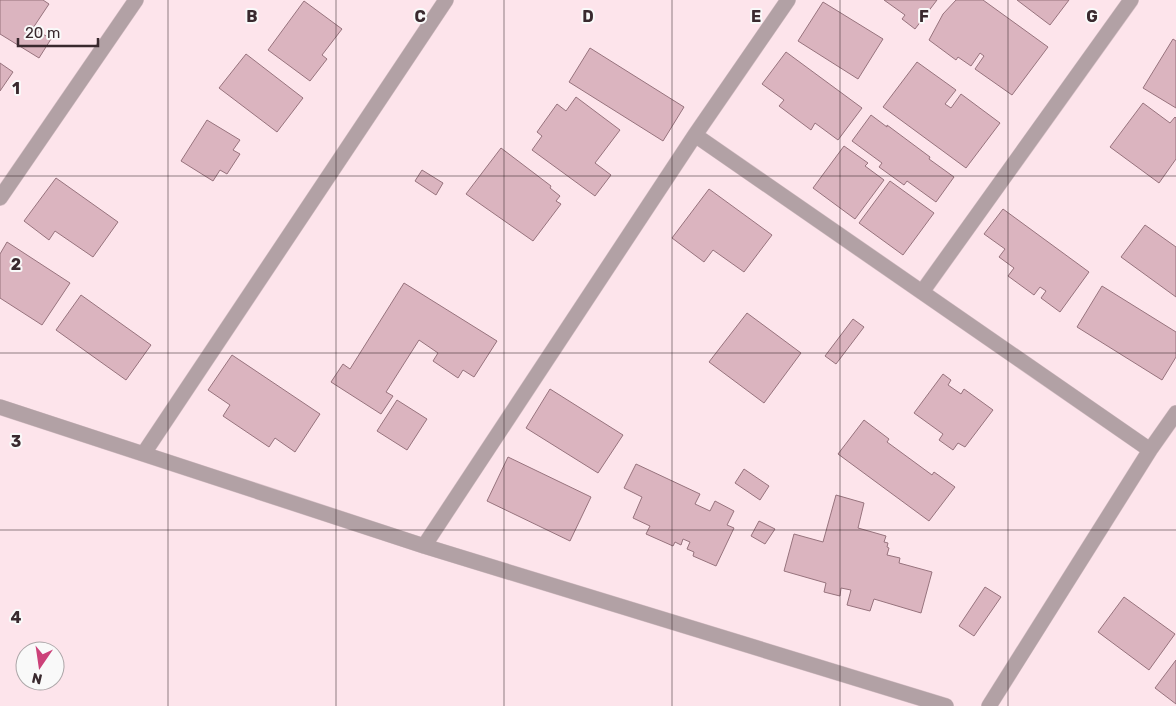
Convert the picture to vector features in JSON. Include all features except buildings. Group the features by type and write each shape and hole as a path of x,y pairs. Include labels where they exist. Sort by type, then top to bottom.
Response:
{"street":[{"path":"0,198 136,0"},
{"path":"144,453 446,0"},
{"path":"424,546 696,135 788,0"},
{"path":"922,292 1131,0"},
{"path":"696,135 1150,450"},
{"path":"0,407 424,546 946,706"},
{"path":"990,706 1150,450 1176,413"}]}
